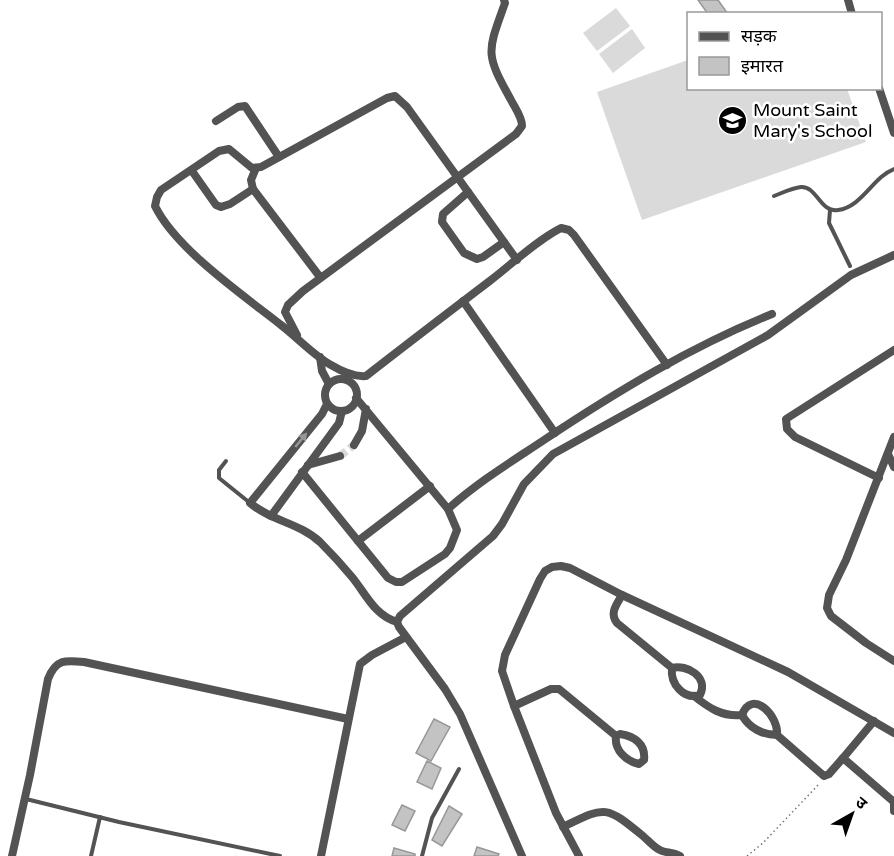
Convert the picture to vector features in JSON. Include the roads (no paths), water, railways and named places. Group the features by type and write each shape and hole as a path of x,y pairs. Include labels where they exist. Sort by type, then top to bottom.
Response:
{"street":[{"path":"300,340 285,312 288,305 320,277 458,178 516,134 522,126 519,115 498,76 490,51 504,0"},
{"path":"880,90 894,133"},
{"path":"320,277 253,189 251,180 256,168 387,98 395,96 407,107 517,260"},
{"path":"216,121 238,107 245,106 279,157"},
{"path":"256,168 248,165 234,151 225,149 168,185 156,197 155,206 163,221 190,250 331,365 366,376 561,228 569,230 667,365"},
{"path":"192,171 216,205 221,207 253,189"},
{"path":"468,192 443,214 442,218 442,222 464,253 477,259 504,242"},
{"path":"397,622 404,611 493,536 524,484 553,454 768,335 851,275 894,255"},
{"path":"463,301 555,433"},
{"path":"448,509 494,473 667,365 772,314"},
{"path":"879,477 795,437 787,429 786,419 894,350"},
{"path":"320,357 322,371 334,382"},
{"path":"345,371 324,394 327,404 333,409 342,411 349,408 356,398"},
{"path":"354,385 362,376"},
{"path":"305,468 388,578 402,582 445,554 450,548 457,530 448,509 356,398 354,385 348,380 334,382"},
{"path":"327,404 322,414 250,503 271,516 309,533 352,577 377,611 387,619 397,622 460,714 522,856"},
{"path":"354,445 362,431 366,409"},
{"path":"271,516 339,423 342,411"},
{"path":"894,437 846,560 829,595 827,608 831,616 850,632 894,661"},
{"path":"888,454 894,467"},
{"path":"305,468 340,456"},
{"path":"358,541 430,486"},
{"path":"579,856 563,828 514,706 504,679 502,664 545,571 552,567 570,568 622,595 788,672 894,733"},
{"path":"622,595 614,612 614,620 672,668 687,668 698,676 703,689 700,695 694,696"},
{"path":"321,856 360,664 406,637"},
{"path":"12,856 48,679 52,669 59,663 67,660 84,662 348,719"},
{"path":"672,668 671,675 674,684 685,693 694,696 720,713 730,716 742,715"},
{"path":"514,706 551,689 559,689 616,736"},
{"path":"742,715 750,706 762,706 777,723 777,735"},
{"path":"742,715 748,724 759,732 777,735 826,776 874,722"},
{"path":"843,758 894,802 894,811"},
{"path":"563,828 592,813 608,812 618,817 660,854 673,852 680,856"}],"lane":[{"path":"774,196 802,187 809,190 830,210 843,209 853,203 883,175 894,169"},
{"path":"830,210 829,223 850,266"},
{"path":"226,461 219,470 219,477 250,503"},
{"path":"422,856 432,818 459,770"},
{"path":"25,798 100,817 280,856"},
{"path":"91,856 100,817"},
{"path":"242,856 243,848"}],"tunnel":[{"path":"340,456 354,445"}],"place":[{"name":"Mount Saint Mary's School","path":"732,120"}]}
